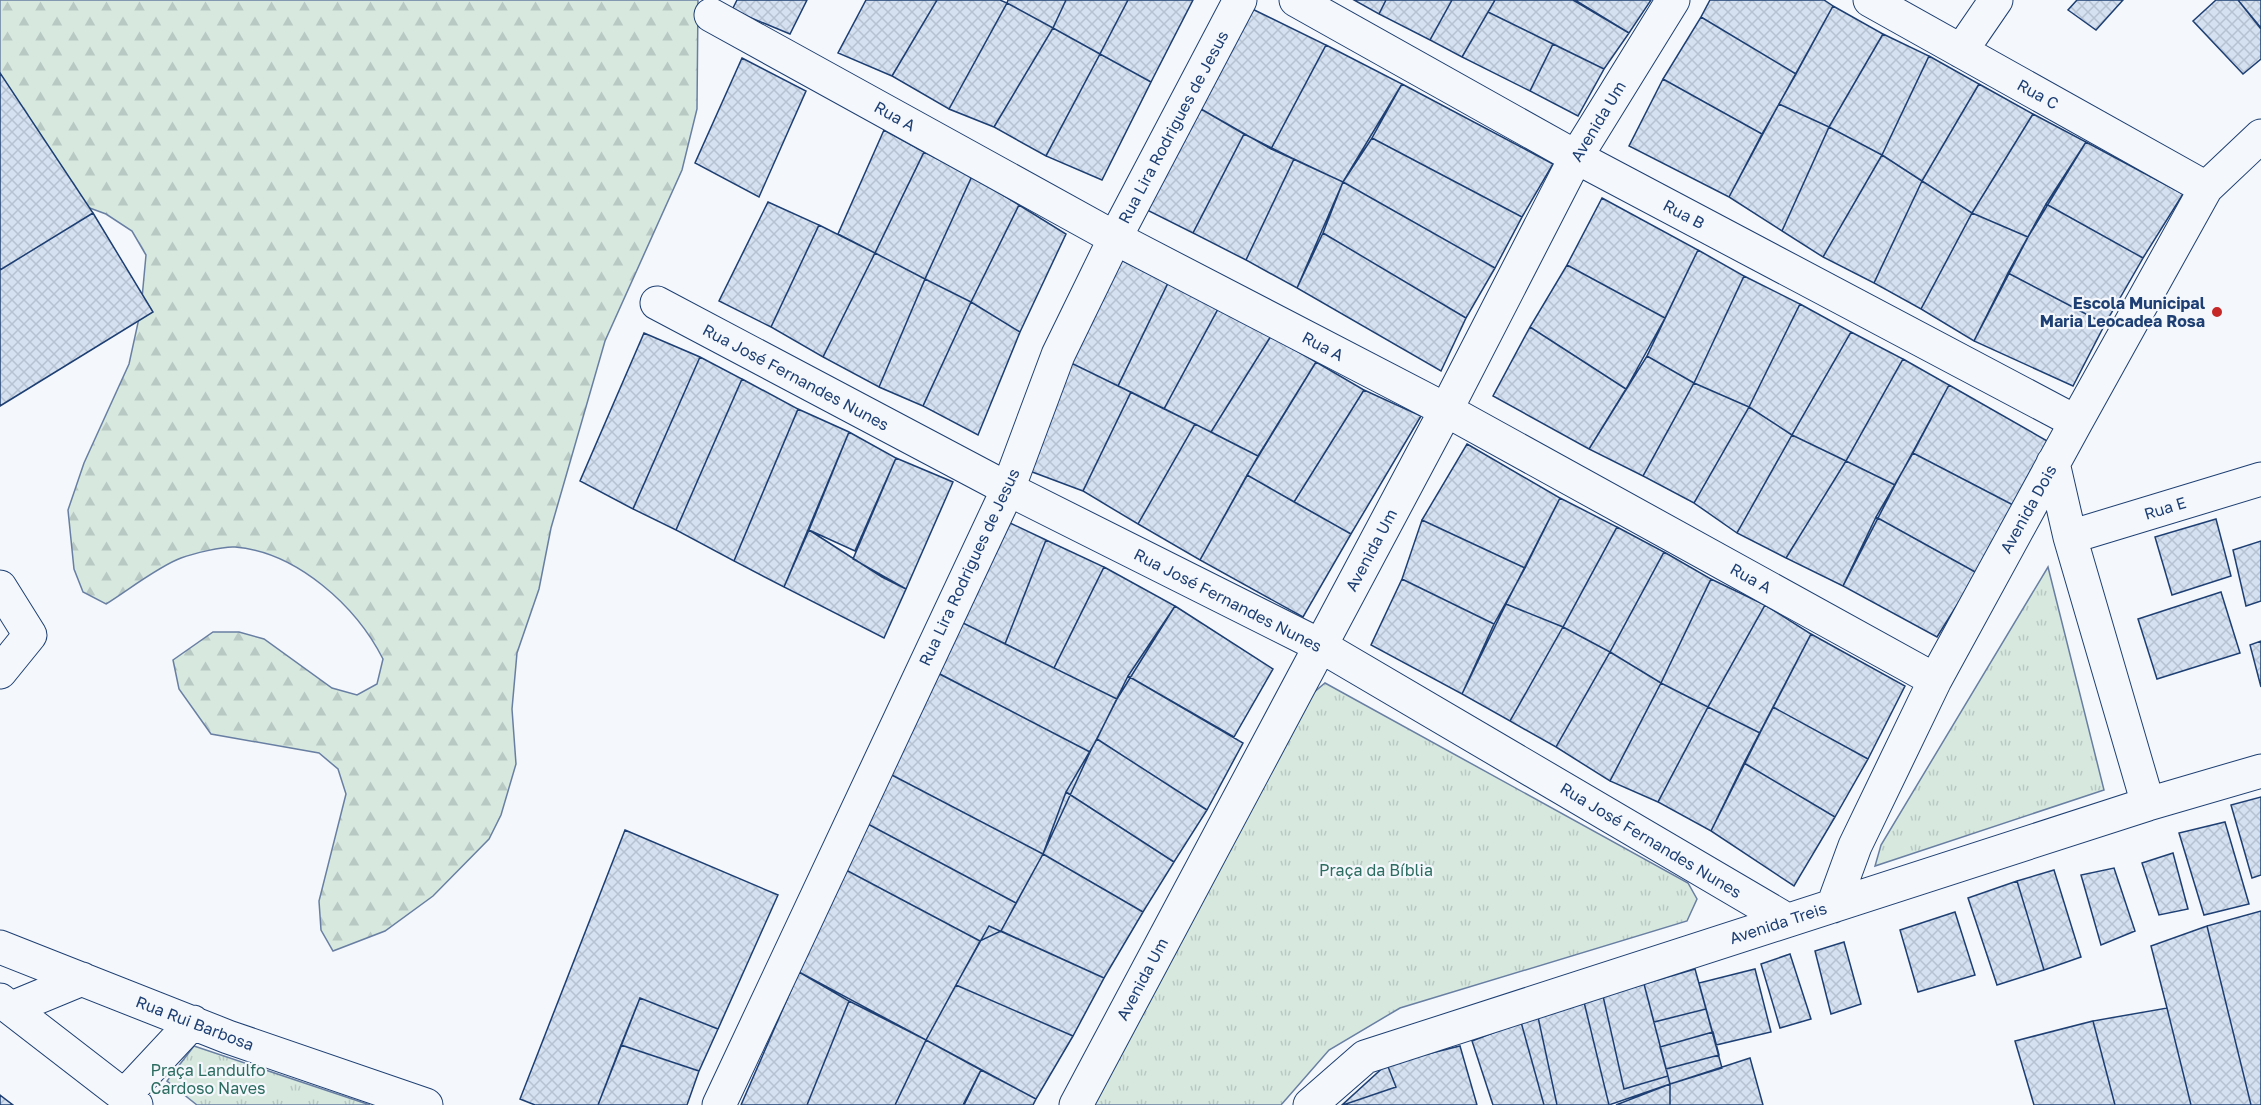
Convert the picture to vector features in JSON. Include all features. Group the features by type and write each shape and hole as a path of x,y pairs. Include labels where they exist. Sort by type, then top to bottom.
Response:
{"street":[{"name":"Rua Lira Rodrigues de Jesus","path":"718,1105 1008,489 1058,355 1114,238 1240,0"},
{"name":"Rua B","path":"1296,0 1575,157 2076,422"},
{"name":"Avenida Um","path":"1076,1105 1446,410 1575,157 1673,0"},
{"name":"Rua C","path":"1870,0 2206,188"},
{"path":"1961,51 1996,0"},
{"name":"Rua A","path":"711,15 1114,238 1446,410 1935,680"},
{"name":"Avenida Dois","path":"1833,906 1856,846 1935,680 2053,463 2206,188 2261,135"},
{"name":"Rua José Fernandes Nunes","path":"657,303 1008,489 1319,645 1787,920"},
{"path":"2053,463 2070,537 2148,804"},
{"name":"Rua E","path":"2070,537 2261,479"},
{"path":"0,587 30,635 0,672"},
{"name":"Avenida Treis","path":"1310,1105 1365,1057 2148,804 2261,771"},
{"name":"Rua Rui Barbosa","path":"0,947 228,1037 426,1105"},
{"path":"6,1004 82,979"},
{"path":"6,1004 130,1101 193,1022"}],"green space":[{"path":"0,0 698,0 697,109 682,170 605,341 551,528 539,589 517,653 512,709 516,764 501,815 489,839 433,896 385,931 333,951 321,930 319,901 346,794 338,769 319,753 211,734 179,689 173,660 213,632 239,632 264,639 332,688 357,695 377,684 383,659 357,620 322,585 280,559 258,551 230,547 181,558 153,573 106,604 83,592 74,569 68,510 84,463 129,364 141,309 146,255 132,231 106,214 79,204 0,232"},
{"path":"2048,567 2104,790 1875,866 1881,845"},
{"name":"Praça da Bíblia","path":"1325,683 1688,883 1697,899 1687,921 1400,1008 1329,1050 1281,1105 1091,1105 1312,694"},
{"name":"Praça Landulfo Cardoso Naves","path":"194,1046 370,1105 197,1105 167,1081"}],"building":[{"path":"737,0 807,0 790,34 732,10"},
{"path":"866,0 937,0 892,76 838,53"},
{"path":"937,0 1000,0 1007,3 949,109 892,76"},
{"path":"1008,0 1066,0 1053,28 1007,3"},
{"path":"1066,0 1128,0 1100,54 1053,28"},
{"path":"1128,0 1193,0 1151,82 1100,54"},
{"path":"1354,0 1386,0 1379,14"},
{"path":"1386,0 1452,0 1430,40 1379,14"},
{"path":"1452,0 1495,0 1462,57 1430,40"},
{"path":"1495,0 1573,0 1629,33 1604,69 1488,12"},
{"path":"1575,0 1651,0 1629,33"},
{"path":"1710,0 1824,0 1833,6 1796,74 1701,17"},
{"path":"2077,0 2123,0 2096,30 2068,10"},
{"path":"2216,0 2238,0 2261,29 2261,59 2243,74 2193,21"},
{"path":"2238,0 2261,0 2261,28"},
{"path":"1007,3 1053,28 994,127 949,109"},
{"path":"1242,4 1326,45 1271,149 1201,109"},
{"path":"1833,6 1883,34 1829,127 1779,104"},
{"path":"1488,12 1553,44 1530,91 1462,57"},
{"path":"1701,17 1796,74 1762,134 1663,79"},
{"path":"1053,28 1100,54 1046,156 994,127"},
{"path":"1883,34 1929,56 1882,155 1829,127"},
{"path":"1553,44 1604,69 1578,116 1530,91"},
{"path":"1326,45 1402,84 1343,182 1271,149"},
{"path":"1100,54 1151,82 1102,180 1046,156"},
{"path":"1929,56 1979,84 1922,181 1882,155"},
{"path":"742,58 806,91 759,197 695,163"},
{"path":"0,73 93,213 0,270"},
{"path":"1663,79 1762,134 1729,197 1629,146"},
{"path":"1402,84 1553,164 1522,217 1372,138"},
{"path":"1979,84 2033,114 1972,213 1922,181"},
{"path":"1779,104 1829,127 1782,231 1729,197"},
{"path":"1201,109 1244,134 1193,233 1145,209"},
{"path":"2033,114 2086,142 2028,237 1972,213"},
{"path":"1829,127 1882,155 1823,257 1782,231"},
{"path":"884,130 924,152 875,253 838,234"},
{"path":"1244,134 1294,159 1246,260 1193,233"},
{"path":"1372,138 1522,217 1495,268 1343,182"},
{"path":"2086,142 2183,194 2143,258 2046,204"},
{"path":"924,152 972,176 925,279 875,253"},
{"path":"1882,155 1922,181 1874,283 1823,257"},
{"path":"1294,159 1343,182 1297,288 1246,260"},
{"path":"972,176 1019,205 971,302 925,279"},
{"path":"1922,181 1972,213 1921,309 1874,283"},
{"path":"1343,182 1495,268 1466,318 1323,233"},
{"path":"1602,198 1698,250 1665,318 1567,265"},
{"path":"768,202 819,225 771,327 719,301"},
{"path":"2046,204 2143,258 2105,324 2008,273"},
{"path":"1019,205 1066,234 1020,332 971,302"},
{"path":"93,213 153,312 0,406 0,270"},
{"path":"1972,213 2028,237 1974,341 1921,309"},
{"path":"819,225 875,253 823,357 771,327"},
{"path":"1323,233 1466,318 1441,371 1297,288"},
{"path":"1698,250 1744,276 1694,383 1647,356"},
{"path":"875,253 925,279 879,387 823,357"},
{"path":"1119,259 1168,283 1118,386 1067,361"},
{"path":"1567,265 1665,318 1626,389 1530,327"},
{"path":"2008,273 2105,324 2073,386 1974,341"},
{"path":"1744,276 1800,304 1749,407 1694,383"},
{"path":"925,279 971,302 923,406 879,387"},
{"path":"1168,283 1218,309 1164,409 1118,386"},
{"path":"971,302 1020,332 978,435 923,406"},
{"path":"1800,304 1851,332 1792,435 1749,407"},
{"path":"1218,309 1271,336 1211,432 1164,409"},
{"path":"1530,327 1626,389 1589,449 1493,396"},
{"path":"1851,332 1903,359 1846,461 1792,435"},
{"path":"644,333 700,357 633,509 580,481"},
{"path":"1271,336 1316,362 1258,456 1211,432"},
{"path":"1647,356 1694,383 1643,476 1589,449"},
{"path":"700,357 742,379 676,530 633,509"},
{"path":"1903,359 1949,385 1895,485 1846,461"},
{"path":"1067,361 1131,392 1083,491 1019,467"},
{"path":"1316,362 1364,390 1294,502 1247,475"},
{"path":"742,379 798,409 734,561 676,530"},
{"path":"1694,383 1749,407 1694,503 1643,476"},
{"path":"1949,385 2049,442 2015,506 1913,453"},
{"path":"1364,390 1421,416 1351,534 1294,502"},
{"path":"1131,392 1195,424 1138,524 1083,491"},
{"path":"1749,407 1792,435 1737,533 1694,503"},
{"path":"798,409 849,432 784,587 734,561"},
{"path":"1195,424 1258,456 1200,560 1138,524"},
{"path":"849,432 896,458 855,551 809,530"},
{"path":"1792,435 1846,461 1786,558 1737,533"},
{"path":"1467,444 1560,498 1525,568 1422,520"},
{"path":"1913,453 2015,506 1977,573 1876,517"},
{"path":"896,458 953,482 906,589 853,559"},
{"path":"1846,461 1895,485 1843,586 1786,558"},
{"path":"1247,475 1351,534 1303,617 1200,560"},
{"path":"1560,498 1617,527 1563,627 1506,604"},
{"path":"1876,517 1977,573 1937,637 1843,586"},
{"path":"2216,519 2231,576 2172,595 2155,537"},
{"path":"1422,520 1525,568 1494,624 1402,579"},
{"path":"1008,522 1046,540 1005,644 961,622"},
{"path":"1617,527 1664,552 1610,652 1563,627"},
{"path":"809,530 882,577 906,589 884,638 784,587"},
{"path":"1046,540 1104,567 1054,668 1005,644"},
{"path":"2261,541 2261,601 2246,606 2233,550"},
{"path":"1664,552 1711,579 1661,683 1610,652"},
{"path":"1104,567 1175,606 1117,699 1054,668"},
{"path":"1402,579 1494,624 1462,694 1371,645"},
{"path":"1711,579 1765,605 1708,707 1661,683"},
{"path":"2221,592 2240,653 2157,679 2138,619"},
{"path":"1506,604 1563,627 1510,721 1462,694"},
{"path":"1765,605 1811,634 1760,733 1708,707"},
{"path":"1175,606 1273,669 1234,737 1128,676"},
{"path":"961,622 1117,699 1090,752 938,673"},
{"path":"1563,627 1610,652 1556,747 1510,721"},
{"path":"1811,634 1905,686 1868,759 1773,707"},
{"path":"2261,641 2261,687 2250,645"},
{"path":"1610,652 1661,683 1610,781 1556,747"},
{"path":"924,666 1090,752 1043,854 888,773"},
{"path":"1128,676 1243,743 1207,810 1097,739"},
{"path":"1661,683 1708,707 1658,802 1610,781"},
{"path":"1708,707 1760,733 1711,831 1658,802"},
{"path":"1773,707 1868,759 1835,817 1744,763"},
{"path":"1097,739 1207,810 1174,862 1066,792"},
{"path":"1744,763 1835,817 1794,886 1711,831"},
{"path":"888,773 1043,854 1016,903 866,823"},
{"path":"1066,792 1174,862 1143,912 1043,854"},
{"path":"2261,797 2261,875 2252,878 2231,805"},
{"path":"2225,822 2249,904 2204,915 2179,833"},
{"path":"866,823 1016,903 1001,931 980,941 846,870"},
{"path":"625,830 778,895 718,1029 640,998 598,1105 535,1105 520,1099"},
{"path":"2173,853 2188,909 2159,915 2142,863"},
{"path":"1043,854 1143,912 1104,978 1001,931"},
{"path":"2114,868 2135,931 2101,945 2081,875"},
{"path":"846,870 980,941 926,1040 799,972"},
{"path":"2054,870 2081,957 2044,970 2017,881"},
{"path":"2017,881 2044,970 1997,985 1968,898"},
{"path":"2261,911 2261,1105 2251,1105 2207,926"},
{"path":"1955,912 1975,975 1918,992 1900,930"},
{"path":"989,926 1104,978 1073,1036 956,985"},
{"path":"2207,926 2251,1105 2191,1105 2151,946"},
{"path":"1844,942 1861,1004 1831,1014 1815,951"},
{"path":"1790,954 1811,1019 1780,1028 1761,964"},
{"path":"1695,969 1722,1068 1670,1084 1644,984"},
{"path":"1695,969 1706,1009 1654,1022 1644,984"},
{"path":"1755,969 1771,1032 1716,1045 1699,983"},
{"path":"799,972 849,1001 807,1105 741,1105"},
{"path":"1644,984 1670,1084 1609,1105 1584,1002"},
{"path":"1644,984 1668,1076 1624,1089 1603,996"},
{"path":"956,985 1073,1036 1036,1099 926,1040"},
{"path":"640,998 718,1029 699,1071 621,1045"},
{"path":"849,1001 926,1040 895,1105 807,1105"},
{"path":"1584,1002 1609,1105 1544,1105 1521,1022"},
{"path":"1584,1002 1609,1105 1557,1105 1538,1017"},
{"path":"2167,1008 2191,1105 2115,1105 2093,1021"},
{"path":"2093,1021 2115,1105 2034,1105 2015,1041"},
{"path":"1521,1022 1544,1105 1493,1105 1472,1041"},
{"path":"1713,1032 1719,1055 1666,1069 1660,1047"},
{"path":"926,1040 981,1070 964,1105 895,1105"},
{"path":"621,1045 699,1071 687,1105 598,1105"},
{"path":"1460,1046 1477,1105 1343,1105 1396,1087 1387,1064"},
{"path":"1460,1046 1477,1105 1342,1105 1387,1064"},
{"path":"1750,1058 1763,1105 1670,1105 1670,1084"},
{"path":"981,1070 1036,1099 1033,1105 963,1105"},
{"path":"1670,1084 1670,1105 1616,1105"},
{"path":"0,1095 13,1105 0,1105"}],"place":[{"name":"Escola Municipal Maria Leocadea Rosa","path":"2217,312"}]}
